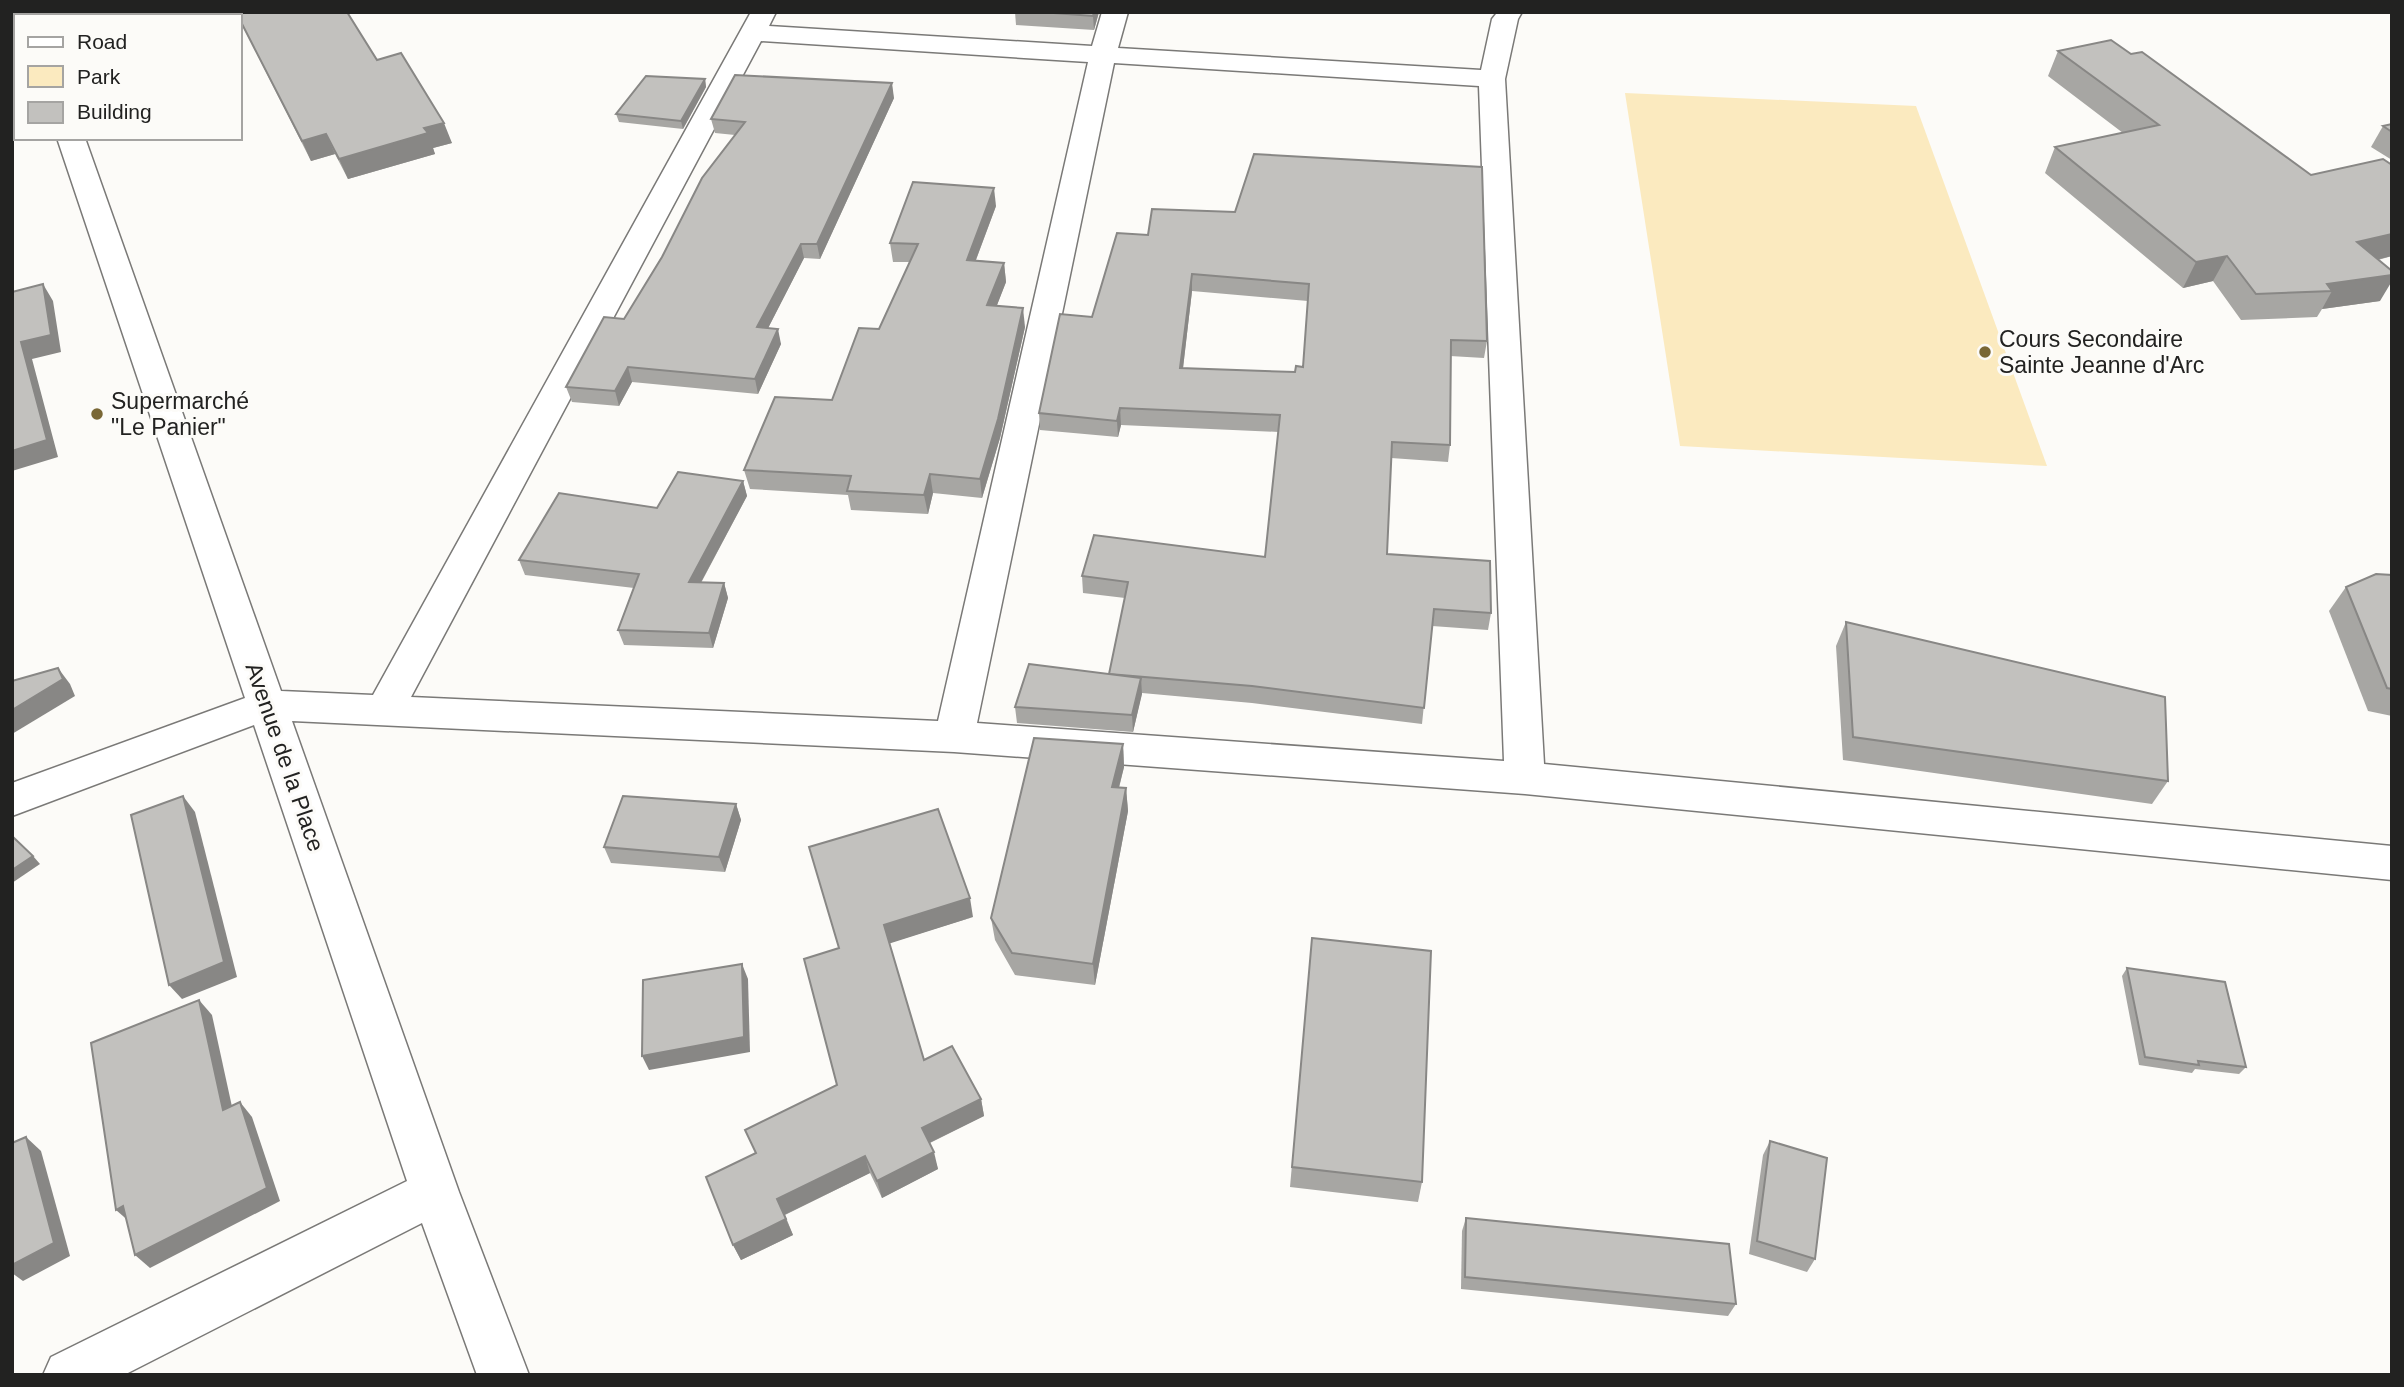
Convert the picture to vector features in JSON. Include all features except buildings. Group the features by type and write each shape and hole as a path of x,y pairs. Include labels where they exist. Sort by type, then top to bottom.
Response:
{"street":[{"path":"954,737 1103,55 1115,12"},
{"path":"1510,12 1505,19 1492,79 1525,778"},
{"path":"385,709 758,23 1103,55 1492,79"},
{"name":"Avenue de la Place","path":"72,140 435,1192 503,1375"},
{"path":"12,800 267,705 954,737 1525,778 2392,863"},
{"path":"69,1375 435,1192"}],"green space":[{"path":"1625,93 1916,106 2047,466 1680,446"}],"place":[{"name":"Cours Secondaire Sainte Jeanne d'Arc","path":"1985,352"},
{"name":"Supermarché \"Le Panier\"","path":"97,414"}]}
